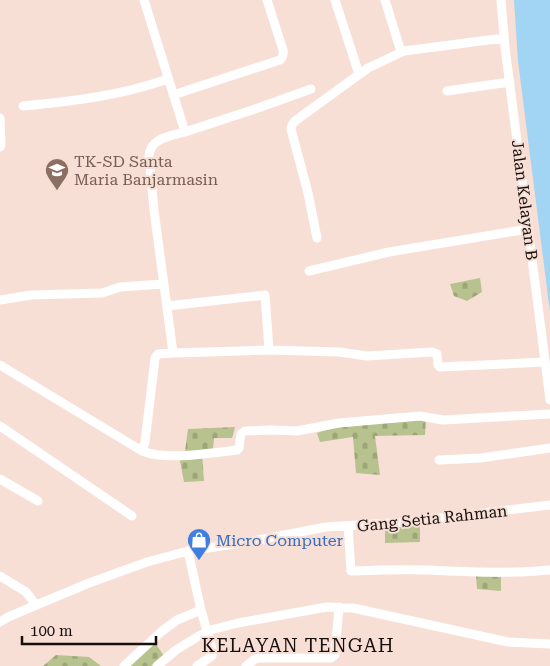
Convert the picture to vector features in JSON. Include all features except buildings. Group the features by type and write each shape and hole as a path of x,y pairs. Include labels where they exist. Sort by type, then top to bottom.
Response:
{"street":[{"path":"144,0 185,132"},
{"path":"173,95 280,60 283,57 283,50 266,0"},
{"path":"335,0 360,74"},
{"path":"385,0 401,52"},
{"name":"Jalan Kelayan B","path":"501,0 504,38 550,400"},
{"path":"317,238 308,193 291,129 292,125 300,117 360,74 379,62 401,52 504,38"},
{"path":"23,106 107,96 146,87 168,79"},
{"path":"447,91 510,82"},
{"path":"173,353 153,199 149,156 152,145 158,140 311,89"},
{"path":"0,118 2,145 0,147"},
{"path":"309,271 389,252 528,229"},
{"path":"0,300 32,295 102,293 120,287 164,284"},
{"path":"167,306 265,294 269,350"},
{"path":"142,451 145,442 155,358 158,354 269,350 339,352 367,356 434,352 437,354 438,366 440,367 545,362"},
{"path":"0,365 142,451 164,456 237,450 241,434 245,431 297,430 420,416 443,420 550,414"},
{"path":"0,426 132,516"},
{"path":"439,460 481,458 550,448"},
{"path":"0,479 38,501"},
{"name":"Gang Setia Rahman","path":"0,622 89,583 148,562 188,552 326,527 417,521 550,505"},
{"path":"348,526 351,571 419,570 520,573 550,570"},
{"path":"188,552 213,654 197,666"},
{"path":"0,576 26,592 36,605"},
{"path":"157,666 176,650 207,631 238,623 327,607 353,608 508,642 550,644"},
{"path":"246,666 255,659 260,658 331,658 335,655 339,607"},
{"path":"124,666 162,631 177,620 201,610"}],"green space":[{"path":"480,278 482,292 467,301 454,296 450,284"},
{"path":"426,419 425,435 375,436 380,475 356,473 353,437 320,442 317,433 332,428"},
{"path":"235,427 232,438 214,438 213,449 202,452 204,481 184,482 180,461 185,451 188,429"},
{"path":"420,524 420,542 385,543 385,527"},
{"path":"476,575 501,577 501,591 477,589"},
{"path":"154,641 164,656 151,666 127,666"},
{"path":"56,655 89,657 101,666 43,666"}],"water":[{"path":"514,0 550,0 550,312 518,61"}],"place":[{"name":"TK-SD Santa Maria Banjarmasin","path":"57,191"},
{"name":"Micro Computer","path":"199,561"}],"district":[{"name":"KELAYAN TENGAH","path":"298,645"}]}
